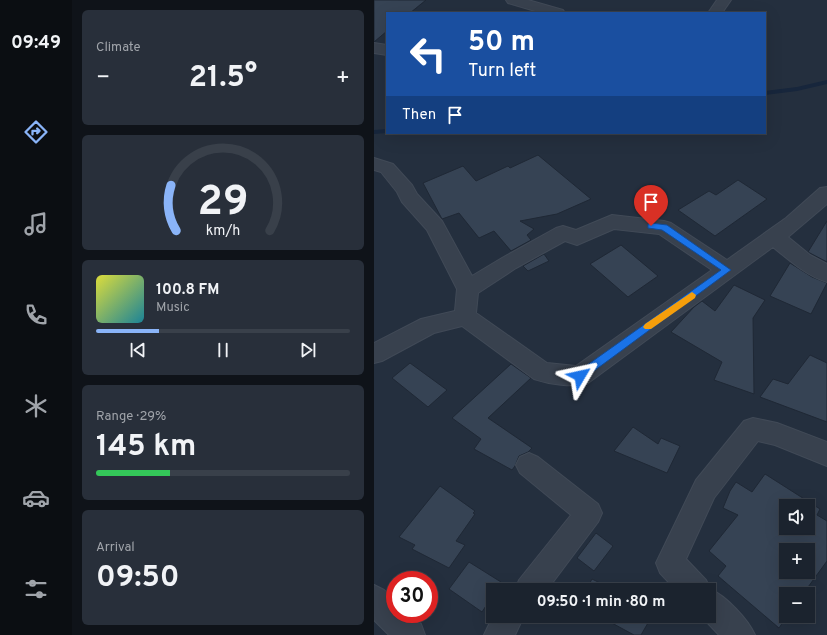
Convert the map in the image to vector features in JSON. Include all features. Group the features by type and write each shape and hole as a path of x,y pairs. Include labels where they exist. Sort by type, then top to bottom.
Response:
{"street":[{"path":"513,0 555,12"},
{"path":"716,12 724,0"},
{"path":"374,48 386,50"},
{"path":"374,164 388,168 405,189 409,197 435,226 468,289 465,317"},
{"path":"374,354 429,325 465,317 542,372 580,376 793,224 827,193"},
{"path":"468,289 508,263 563,233 577,238 612,222 664,228 727,270"},
{"path":"774,237 803,260 827,274"},
{"path":"689,583 670,563 705,489 753,429 777,434 827,454"},
{"path":"530,466 589,512 533,583"},
{"path":"374,600 410,635"},
{"path":"716,610 740,635"},
{"path":"499,635 505,623"}],"building":[{"path":"374,0 426,0 411,12 386,12 386,32 374,42"},
{"path":"538,155 591,199 557,214 520,221 534,229 527,235 531,240 511,251 494,231 479,238 459,213 442,219 423,183 463,166 476,181 508,166 510,168"},
{"path":"738,180 767,199 715,236 678,210 709,191 716,195"},
{"path":"827,221 827,262 808,252"},
{"path":"621,245 658,276 628,297 590,264"},
{"path":"544,254 549,261 528,271 523,266"},
{"path":"790,263 812,277 827,283 811,314 770,296"},
{"path":"734,285 765,300 753,318 754,394 714,380 722,362 671,332 694,307 702,301 715,311"},
{"path":"810,355 827,363 827,422 760,397 773,379 788,384"},
{"path":"410,363 447,390 428,407 392,378"},
{"path":"511,364 531,378 488,418 532,448 528,452 519,456 512,470 474,449 481,439 452,418"},
{"path":"633,427 658,444 661,438 680,446 667,473 614,451"},
{"path":"765,474 804,499 779,499 779,535 815,535 815,506 820,509 817,515 827,521 827,561 815,578 815,543 779,543 779,579 814,579 808,587 779,587 779,623 782,623 779,628 718,576 726,566 709,551 738,515 723,508 730,491 736,482 752,492"},
{"path":"440,486 475,511 473,513 475,514 456,541 465,545 449,568 412,549 415,545 399,537"},
{"path":"596,533 613,546 594,571 577,558"},
{"path":"469,562 501,582 486,583 486,606 482,612 449,589"},
{"path":"592,579 600,583 590,583"},
{"path":"612,623 648,623 641,635 634,635"}],"waterway":[{"path":"766,93 797,89 827,82"},
{"path":"374,132 386,131"}],"slow traffic":[{"path":"648,327 692,295"}],"route":[{"path":"580,376 727,270 664,228 651,226"}]}
